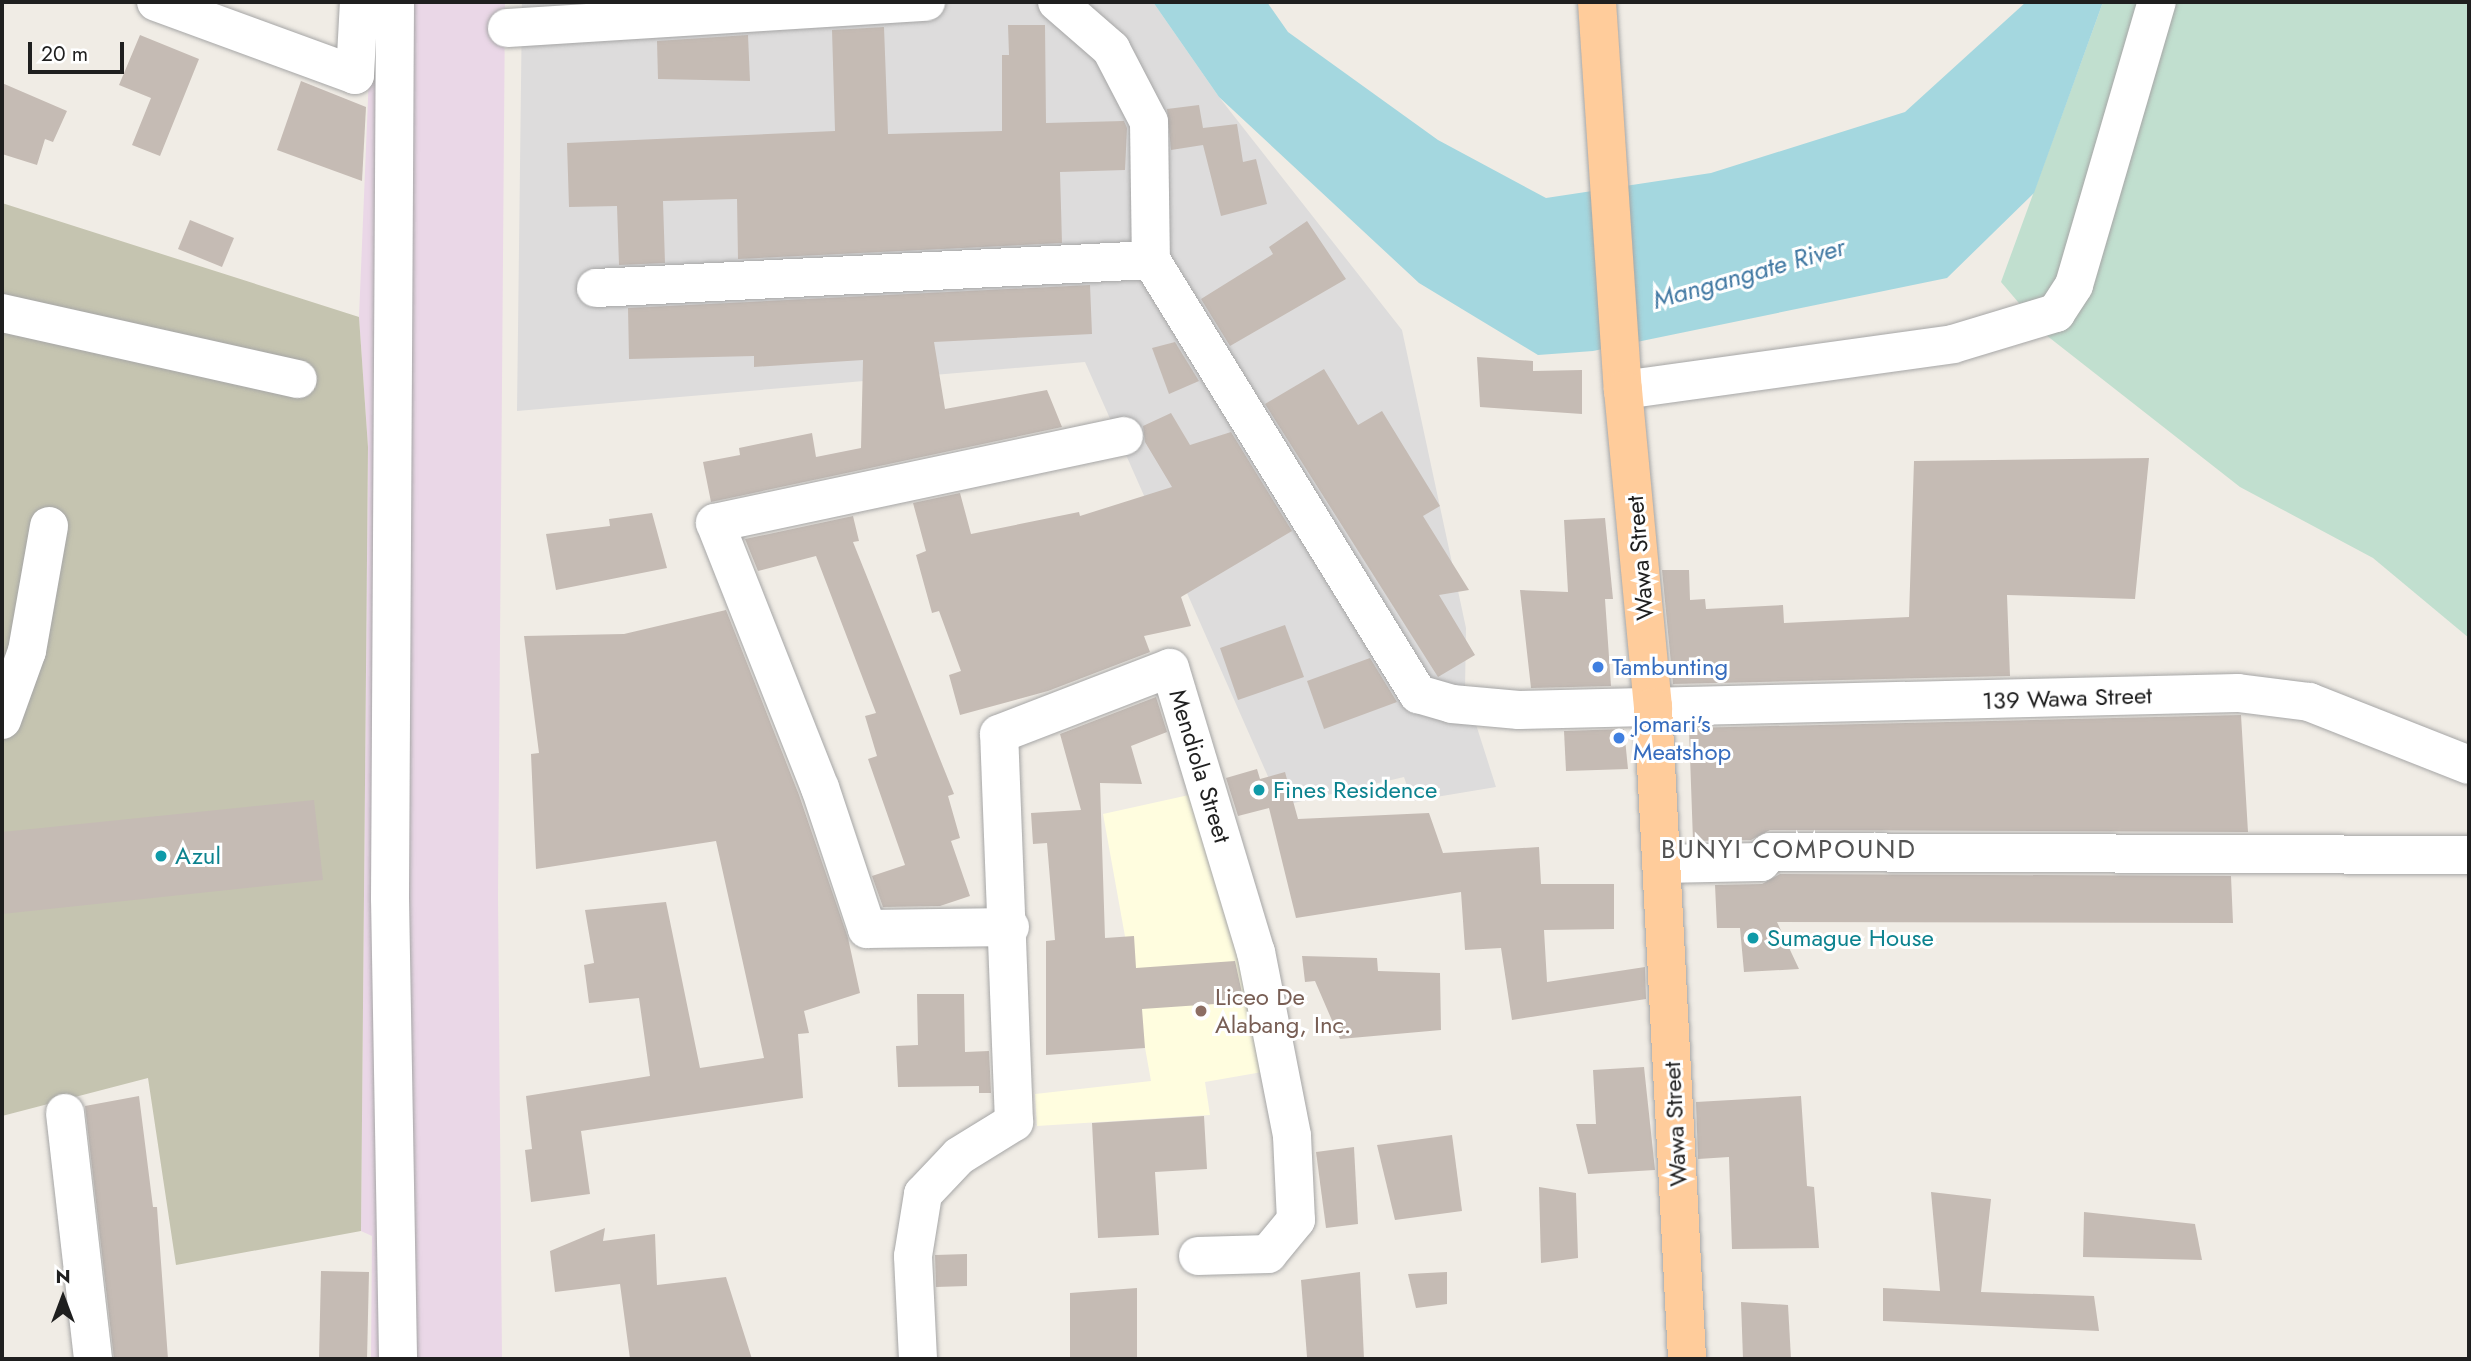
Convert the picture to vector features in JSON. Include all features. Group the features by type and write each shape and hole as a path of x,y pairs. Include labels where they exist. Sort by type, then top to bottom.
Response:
{"main road":[{"name":"Wawa Street","path":"1597,5 1622,377 1653,707 1687,1359"}],"street":[{"path":"156,2 355,75 359,2"},
{"path":"395,2 390,898 398,1359"},
{"path":"507,27 926,2"},
{"path":"596,288 1151,260 1149,122 1111,49 1057,2"},
{"path":"1622,377 1953,344 2056,313 2074,285 2157,2"},
{"name":"139 Wawa Street","path":"1151,260 1419,694 1452,704 1519,710 2238,693 2309,702 2469,765"},
{"path":"2,313 298,379"},
{"path":"1010,927 867,929 820,788 715,523 1124,436"},
{"path":"2,720 27,651 49,526"},
{"name":"Mendiola Street","path":"918,1359 913,1256 923,1194 959,1156 1014,1122 1010,927 999,734 1170,668 1256,951 1292,1136 1296,1207 1296,1220 1268,1254 1198,1256"},
{"path":"1661,864 1761,862 1770,852 2469,855"},
{"path":"65,1113 93,1359"}],"shaded area":[{"path":"372,2 505,2 498,896 502,1359 371,1359 372,1236 361,1231 368,447 359,317"},
{"path":"522,2 1153,2 1219,97 1402,330 1466,628 1465,690 1496,787 1412,801 1404,777 1281,806 1085,362 517,411"},
{"path":"2103,2 2469,2 2469,638 2373,558 2240,487 2046,335 2001,282"},
{"path":"2,203 359,317 368,447 361,1231 176,1265 148,1078 2,1116"},
{"name":"Liceo De Alabang, Inc.","path":"1198,793 1268,1071 1205,1082 1210,1115 1037,1126 1035,1094 1151,1081 1103,814"}],"water":[{"name":"Mangangate River","path":"1153,2 1267,2 1288,32 1438,140 1546,198 1711,173 1905,112 2026,2 2103,2 2034,193 1947,278 1593,351 1538,355 1419,283 1219,97"}],"building":[{"path":"1008,25 1045,25 1046,123 1124,121 1127,128 1125,170 1060,172 1062,243 738,259 737,199 663,201 665,263 619,265 617,206 569,207 567,143 835,131 832,30 884,27 888,134 1002,131 1002,55 1009,55"},
{"path":"140,35 199,59 160,156 132,145 151,98 119,85"},
{"path":"748,35 750,81 658,79 657,41"},
{"path":"301,81 366,107 362,181 277,150"},
{"path":"2,83 67,111 53,142 45,139 37,165 2,154"},
{"path":"1199,105 1203,128 1237,124 1243,162 1256,159 1267,204 1221,216 1203,145 1171,150 1167,109"},
{"path":"190,220 234,238 222,267 178,249"},
{"path":"1307,221 1346,279 1230,346 1201,299 1273,254 1269,247"},
{"path":"1090,285 1092,334 934,342 945,409 1047,390 1062,427 711,502 703,462 740,455 739,448 812,433 816,457 861,448 863,360 754,367 754,356 629,359 628,308"},
{"path":"1175,342 1199,381 1169,394 1152,348"},
{"path":"1477,357 1533,361 1533,371 1582,370 1582,414 1480,407"},
{"path":"1324,369 1358,425 1382,411 1440,506 1423,516 1469,590 1439,595 1475,655 1438,677 1265,404"},
{"path":"1171,413 1190,445 1231,432 1292,531 1181,597 1191,626 1144,636 1150,652 1048,691 960,715 949,675 961,671 939,611 932,613 916,555 926,551 913,503 960,493 971,534 1079,512 1080,516 1172,487 1145,442 1143,426"},
{"path":"2149,458 2135,599 2007,595 2010,676 1673,684 1662,570 1689,570 1690,600 1705,599 1706,609 1783,605 1784,623 1909,617 1914,461"},
{"path":"652,513 667,568 556,590 546,534 610,526 609,519"},
{"path":"853,516 859,541 853,542 954,794 948,796 960,838 951,841 970,896 940,906 883,907 872,876 905,865 868,759 877,756 865,716 876,713 816,556 758,571 745,539"},
{"path":"1605,518 1613,599 1605,599 1611,686 1531,688 1520,590 1568,592 1564,520"},
{"path":"726,610 799,795 848,938 860,993 804,1011 809,1033 798,1034 803,1098 581,1131 590,1194 531,1202 525,1150 532,1149 526,1096 650,1076 639,998 589,1003 584,965 594,963 585,910 666,902 700,1068 764,1058 716,841 536,869 531,754 539,753 524,636 624,634"},
{"path":"1285,625 1304,677 1238,700 1220,648"},
{"path":"1370,658 1397,702 1324,729 1307,681"},
{"path":"1156,697 1167,732 1131,746 1142,784 1100,783 1105,938 1134,936 1136,968 1235,961 1244,1002 1142,1009 1145,1048 1046,1055 1046,941 1055,940 1047,843 1033,844 1031,813 1081,810 1060,734"},
{"path":"2241,715 2248,832 1770,830 1751,840 1693,841 1689,728"},
{"path":"1624,729 1628,769 1566,771 1564,731"},
{"path":"1257,769 1260,779 1285,772 1298,819 1429,813 1443,853 1539,847 1541,884 1614,884 1614,929 1544,930 1547,982 1645,967 1646,999 1512,1020 1501,948 1465,950 1461,892 1296,918 1269,808 1238,816 1226,778"},
{"name":"Azul","path":"314,800 323,880 2,914 2,832"},
{"path":"1780,874 2231,876 2233,923 1777,922 1799,969 1744,972 1740,928 1717,928 1715,885 1762,884"},
{"path":"1302,956 1377,958 1378,971 1440,973 1441,1030 1340,1039 1315,981 1305,982"},
{"path":"917,994 964,994 965,1052 989,1051 991,1093 979,1093 979,1086 898,1087 896,1046 918,1045"},
{"path":"1644,1067 1655,1170 1588,1174 1576,1124 1596,1124 1593,1070"},
{"path":"139,1096 153,1207 157,1207 168,1359 114,1359 85,1106"},
{"path":"1801,1096 1807,1186 1814,1187 1819,1248 1732,1249 1729,1157 1698,1159 1696,1102"},
{"path":"1204,1116 1207,1169 1155,1172 1159,1235 1098,1238 1092,1123"},
{"path":"1452,1135 1462,1211 1395,1220 1377,1145"},
{"path":"1354,1147 1358,1224 1326,1228 1316,1152"},
{"path":"1539,1187 1576,1193 1578,1258 1541,1263"},
{"path":"1931,1192 1991,1199 1981,1292 2094,1296 2099,1331 1883,1321 1883,1288 1940,1291"},
{"path":"2084,1212 2195,1224 2202,1260 2083,1257"},
{"path":"605,1228 603,1241 655,1234 657,1285 726,1277 752,1359 630,1359 620,1284 555,1292 550,1251"},
{"path":"967,1254 967,1286 936,1287 935,1255"},
{"path":"321,1271 369,1272 367,1359 319,1359"},
{"path":"1360,1272 1364,1359 1307,1357 1301,1280"},
{"path":"1447,1272 1447,1304 1416,1308 1408,1274"},
{"path":"1137,1288 1137,1359 1070,1359 1070,1293"},
{"path":"1741,1302 1788,1305 1791,1359 1743,1359"}],"place":[{"name":"Tambunting","path":"1598,667"},
{"name":"Jomari's Meatshop","path":"1619,738"},
{"name":"Fines Residence","path":"1259,790"},
{"name":"Azul","path":"161,856"},
{"name":"Sumague House","path":"1753,938"},
{"name":"Liceo De Alabang, Inc.","path":"1201,1011"}],"district":[{"name":"BUNYI COMPOUND","path":"1789,850"}]}
